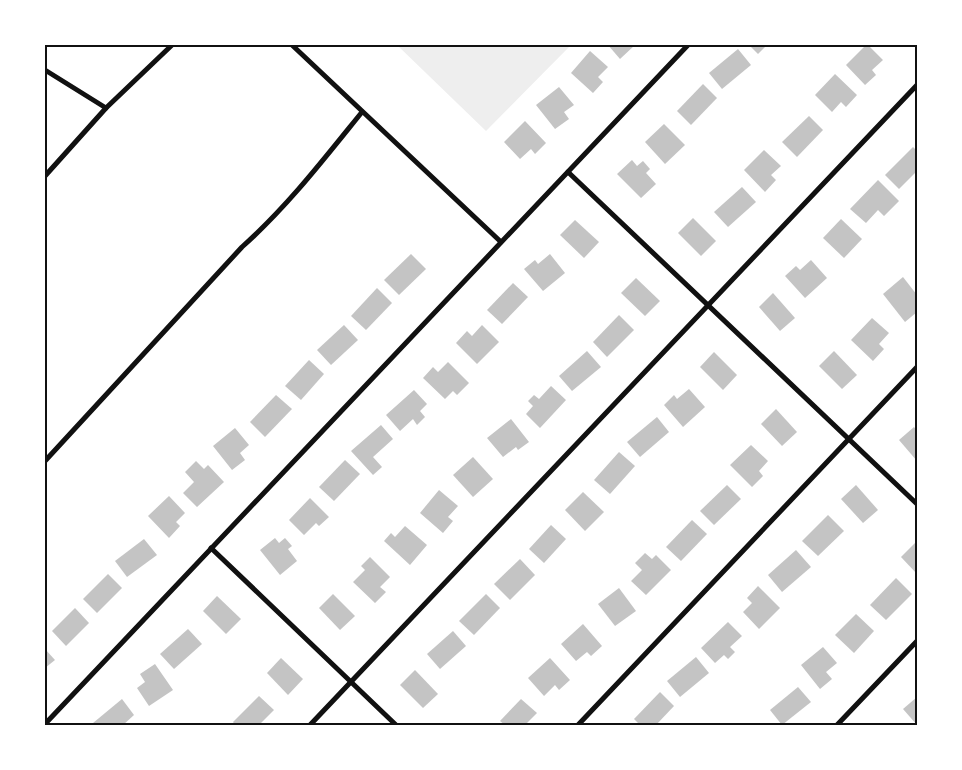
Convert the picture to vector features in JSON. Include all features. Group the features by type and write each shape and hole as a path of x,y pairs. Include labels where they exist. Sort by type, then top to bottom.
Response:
{"street":[{"path":"45,176 106,108 172,45"},
{"path":"292,45 501,242"},
{"path":"45,724 688,45"},
{"path":"45,70 106,108"},
{"path":"310,725 917,85"},
{"path":"45,461 242,247 268,222 362,112"},
{"path":"568,172 917,504"},
{"path":"578,725 917,367"},
{"path":"211,548 396,725"},
{"path":"837,725 917,641"}],"shaded area":[{"path":"397,45 571,45 486,131"}],"building":[{"path":"608,45 635,45 620,59"},
{"path":"749,45 767,45 758,54"},
{"path":"866,45 883,60 872,70 876,75 865,85 846,65"},
{"path":"738,49 751,65 722,89 709,73"},
{"path":"590,51 608,67 598,77 603,82 593,93 571,73"},
{"path":"835,74 857,95 846,107 841,102 832,112 815,95"},
{"path":"703,84 717,98 691,125 677,111"},
{"path":"559,87 574,105 564,112 569,119 555,129 536,105"},
{"path":"809,116 823,130 797,157 782,142"},
{"path":"525,121 546,143 535,154 531,149 520,159 504,142"},
{"path":"664,124 685,145 665,164 645,142"},
{"path":"913,147 917,151 917,171 899,189 885,175"},
{"path":"764,150 781,166 771,175 776,180 765,192 744,170"},
{"path":"632,160 637,166 643,161 650,169 646,173 656,184 641,198 617,174"},
{"path":"878,180 899,201 884,216 878,210 866,223 850,209"},
{"path":"742,187 756,202 728,227 714,212"},
{"path":"693,218 716,241 701,256 678,233"},
{"path":"841,219 862,239 844,258 823,238"},
{"path":"575,220 599,242 584,258 560,235"},
{"path":"411,254 426,269 399,295 384,280"},
{"path":"550,254 565,273 543,291 524,269 535,260 538,264"},
{"path":"811,260 827,278 805,298 785,276 796,266 800,270"},
{"path":"903,277 917,295 917,312 905,322 883,294"},
{"path":"636,278 660,301 645,316 621,293"},
{"path":"513,283 528,297 502,324 487,310"},
{"path":"377,288 392,303 366,330 351,316"},
{"path":"773,293 795,318 780,331 759,307"},
{"path":"619,315 634,330 607,357 593,342"},
{"path":"872,318 889,333 879,344 884,349 873,361 851,340"},
{"path":"344,325 358,340 331,365 317,350"},
{"path":"482,325 499,342 477,364 456,343 467,331 472,336"},
{"path":"587,351 601,367 572,391 559,376"},
{"path":"834,351 857,375 842,389 819,366"},
{"path":"714,352 737,375 723,390 700,367"},
{"path":"309,360 324,374 301,400 285,386"},
{"path":"448,362 469,383 457,395 453,391 445,399 423,378 433,367 438,372"},
{"path":"551,386 566,400 540,428 526,414 533,406 528,401 534,395 539,399"},
{"path":"689,389 705,407 683,427 664,405 674,395 677,399"},
{"path":"414,390 427,404 420,411 425,417 417,425 413,419 400,431 386,415"},
{"path":"276,395 292,409 265,437 250,422"},
{"path":"776,409 797,432 782,446 761,424"},
{"path":"657,417 669,432 640,457 627,442"},
{"path":"511,419 529,442 518,450 516,447 503,457 487,438"},
{"path":"381,425 393,439 373,457 382,467 373,475 351,451"},
{"path":"914,427 917,431 917,461 899,440"},
{"path":"235,428 249,445 240,453 245,460 232,470 213,446"},
{"path":"751,445 768,461 759,471 763,476 752,487 730,465"},
{"path":"619,452 635,466 610,494 594,480"},
{"path":"473,457 493,479 473,497 453,475"},
{"path":"345,460 360,474 334,501 319,487"},
{"path":"196,461 204,469 208,465 224,482 197,507 183,493 194,482 185,472"},
{"path":"727,485 741,499 714,525 700,511"},
{"path":"856,485 878,510 863,523 841,499"},
{"path":"439,490 458,506 448,517 453,521 443,533 420,513"},
{"path":"583,492 604,512 585,531 565,510"},
{"path":"169,496 185,513 176,522 180,526 169,538 148,516"},
{"path":"310,498 329,517 319,526 316,523 304,535 289,520"},
{"path":"828,515 844,531 818,556 802,541"},
{"path":"692,520 707,534 681,561 666,547"},
{"path":"551,525 566,539 544,563 529,549"},
{"path":"405,526 427,545 410,565 384,541 391,533 395,537"},
{"path":"275,538 279,543 285,538 292,546 288,549 297,561 280,575 260,550"},
{"path":"144,539 157,555 127,577 115,561"},
{"path":"915,543 917,545 917,574 901,557"},
{"path":"796,550 811,567 782,592 768,575"},
{"path":"645,553 652,559 656,555 671,570 646,595 631,581 642,570 635,563"},
{"path":"370,557 390,577 380,587 386,592 375,603 353,582 365,570 361,566"},
{"path":"520,559 535,575 510,600 494,584"},
{"path":"108,574 122,588 97,613 83,599"},
{"path":"896,578 912,594 886,620 870,605"},
{"path":"758,586 780,608 759,629 743,612 752,603 747,598"},
{"path":"619,588 636,611 615,626 598,604"},
{"path":"333,594 355,616 340,630 319,608"},
{"path":"486,594 500,608 474,635 459,621"},
{"path":"217,596 241,619 226,634 203,611"},
{"path":"75,608 89,623 66,646 52,631"},
{"path":"856,614 874,631 854,653 835,635"},
{"path":"728,622 742,636 730,647 735,652 728,659 724,655 715,663 701,648"},
{"path":"583,624 602,646 591,656 587,652 576,661 561,644"},
{"path":"188,629 202,644 174,669 160,654"},
{"path":"453,631 466,646 440,669 427,654"},
{"path":"823,647 837,663 826,672 832,679 820,689 801,665"},
{"path":"45,649 55,660 45,668"},
{"path":"696,657 709,673 680,697 667,681"},
{"path":"281,658 303,679 288,695 267,673"},
{"path":"550,658 570,680 559,690 555,685 544,696 528,678"},
{"path":"155,664 173,690 149,706 137,688 145,682 140,674"},
{"path":"415,670 438,694 423,708 400,685"},
{"path":"798,687 811,702 782,725 770,710"},
{"path":"660,692 674,706 656,725 640,725 634,719"},
{"path":"259,696 274,710 259,725 235,725 233,722"},
{"path":"917,697 917,725 903,709"},
{"path":"122,699 134,715 123,725 95,725 93,723"},
{"path":"521,699 537,713 525,725 505,725 500,721"}]}
